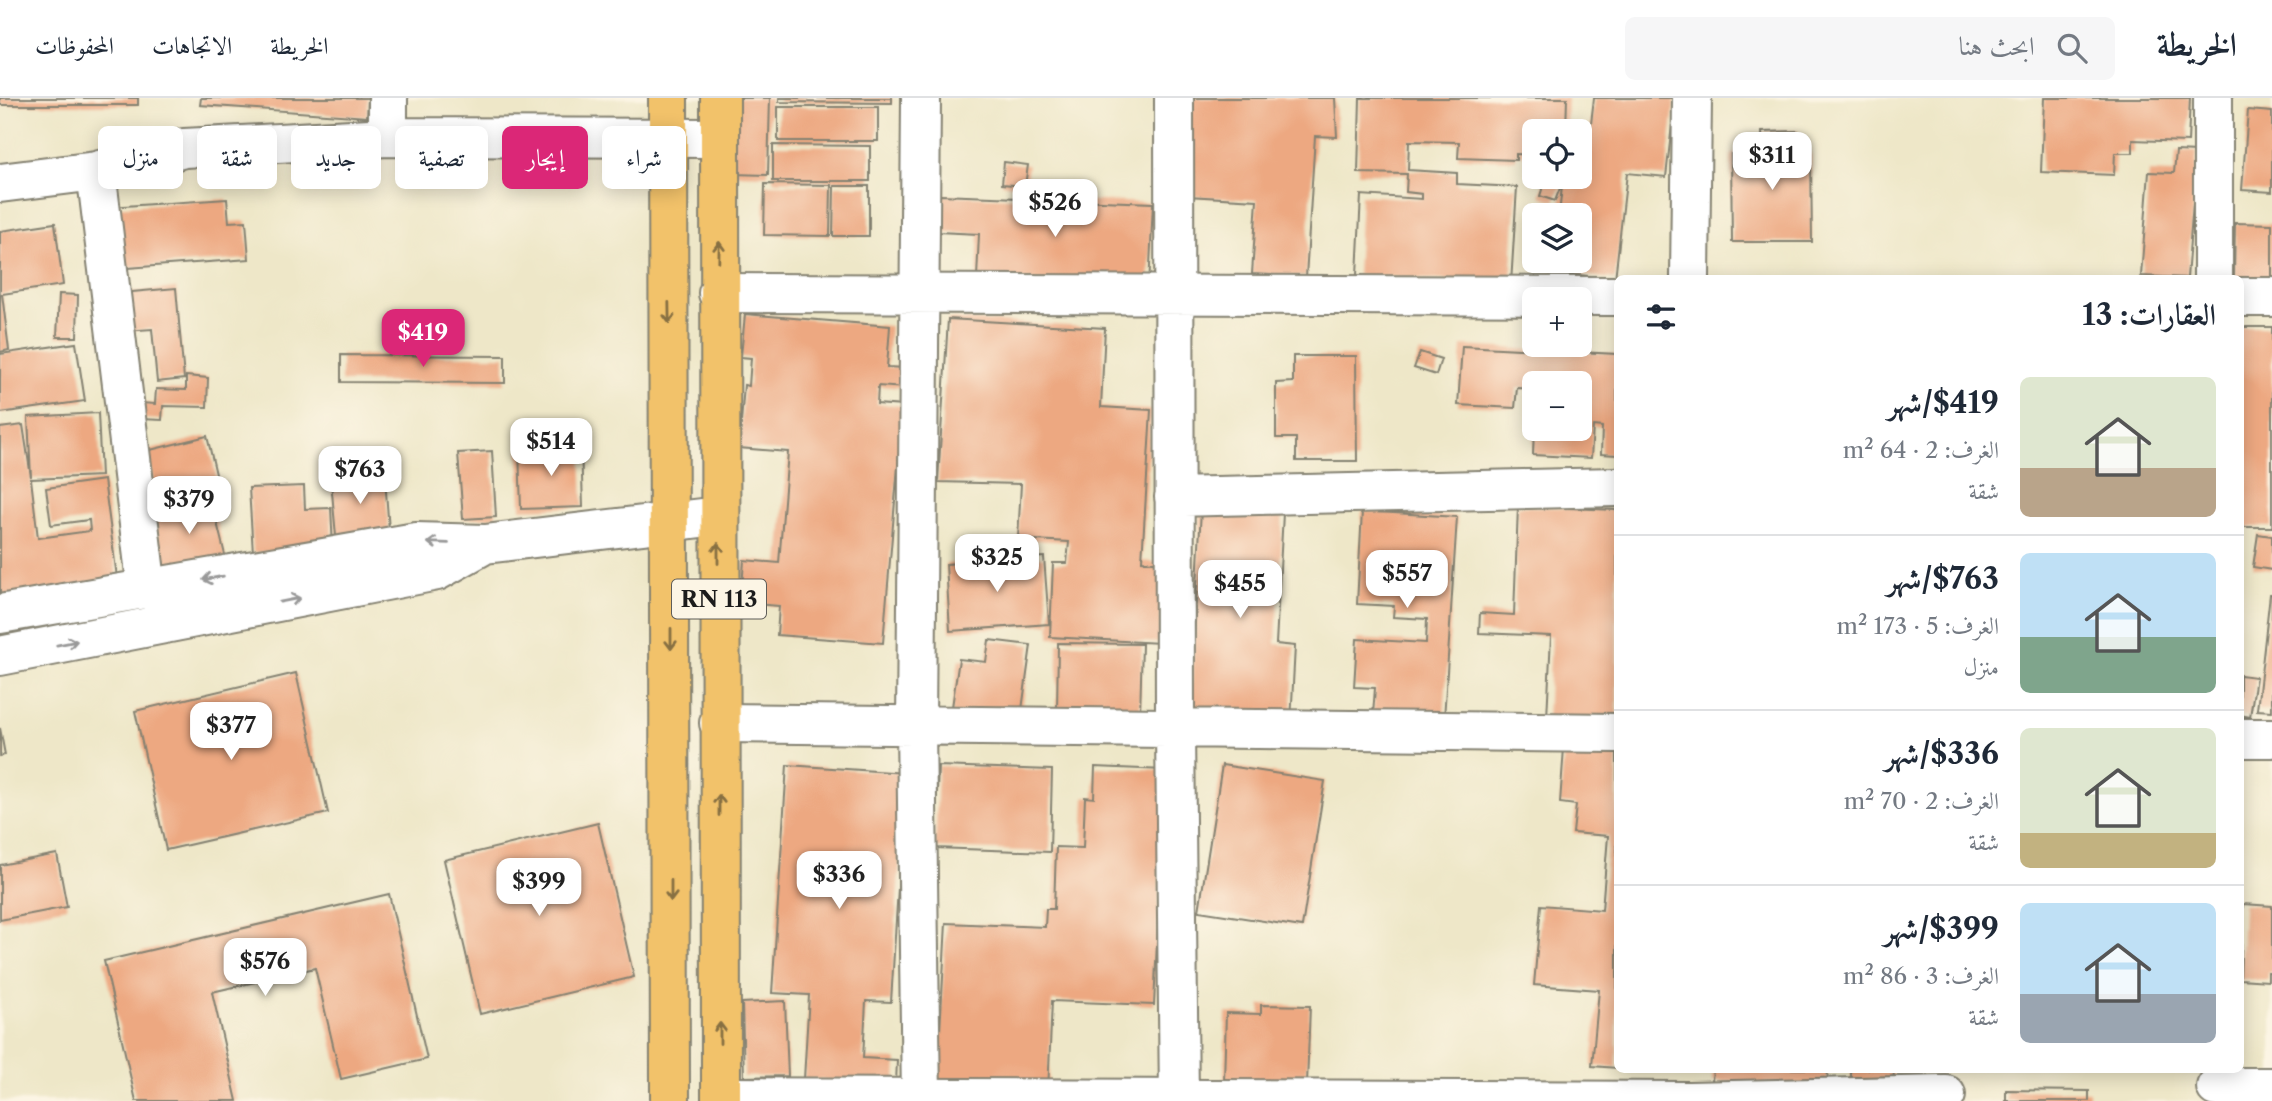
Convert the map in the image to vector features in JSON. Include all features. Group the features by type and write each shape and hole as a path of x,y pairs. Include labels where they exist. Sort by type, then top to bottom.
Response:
{"main road":[{"name":"RN 113","path":"667,126 668,98"},
{"name":"RN 113","path":"720,98 718,516 721,1099"},
{"name":"RN 113","path":"668,189 671,519 670,1101"}],"street":[{"path":"388,98 388,137"},
{"path":"921,98 916,727 921,1100"},
{"path":"1174,98 1175,730 1179,1100"},
{"path":"1690,275 1692,98"},
{"path":"2213,98 2213,275"},
{"path":"0,183 96,171 184,148 388,137 602,138"},
{"path":"686,138 720,138"},
{"path":"96,171 147,590"},
{"path":"718,293 919,296 1614,296"},
{"path":"2244,297 2272,297"},
{"path":"1174,497 1614,486"},
{"path":"0,614 416,542 485,544 671,519 718,516"},
{"path":"0,656 437,571 485,544"},
{"path":"719,723 1614,733"},
{"path":"2244,738 2272,738"},
{"path":"1688,1073 1689,1101"},
{"path":"2216,1086 2272,1087"},
{"path":"721,1099 1689,1101 1946,1088"}],"building":[{"path":"0,98 138,98 138,105 0,105"},
{"path":"201,98 368,98 367,117 200,105"},
{"path":"733,98 770,98 768,175 732,174"},
{"path":"779,98 892,98 892,103 779,102"},
{"path":"1193,98 1335,98 1337,137 1315,136 1306,277 1252,274 1257,200 1170,195"},
{"path":"1360,98 1567,98 1566,119 1522,119 1522,154 1516,154 1516,160 1458,158 1459,142 1409,141 1408,170 1457,173 1457,184 1517,187 1511,284 1357,275 1361,195 1422,199 1422,194 1406,192 1407,174 1358,173"},
{"path":"1594,98 1675,98 1666,177 1627,173 1614,279 1561,273 1592,273 1592,203 1560,203 1562,189 1592,189"},
{"path":"2044,98 2190,98 2188,142 2133,140 2133,153 2115,153 2114,175 2041,172"},
{"path":"778,107 878,107 878,141 778,141"},
{"path":"2248,110 2272,112 2272,192 2242,190"},
{"path":"1798,131 1799,154 1811,154 1812,242 1732,242 1731,154 1763,153 1762,132"},
{"path":"773,145 870,146 870,181 773,181"},
{"path":"2176,151 2197,152 2187,275 2141,275 2149,172 2174,173"},
{"path":"1004,162 1028,165 1025,186 1002,184"},
{"path":"765,184 831,185 830,236 764,235"},
{"path":"834,186 869,186 869,236 833,236"},
{"path":"1542,189 1560,189 1555,201 1540,196"},
{"path":"940,195 1153,203 1149,287 977,278 979,234 938,232"},
{"path":"227,199 229,222 246,221 249,259 114,269 110,207"},
{"path":"55,223 63,285 2,294 9,350 0,352 0,231"},
{"path":"2235,223 2272,224 2272,281 2244,279 2244,275 2234,275"},
{"path":"176,288 184,379 157,382 152,329 125,331 121,293"},
{"path":"59,294 78,295 77,337 57,337"},
{"path":"745,314 890,326 887,367 906,368 905,388 878,386 877,404 903,406 883,643 777,635 779,606 741,603 744,560 779,563 788,452 739,448 744,385 749,386 751,358 741,357"},
{"path":"948,319 1105,328 1101,407 1151,410 1142,561 1164,563 1160,643 1050,637 1053,563 1067,563 1069,542 1018,539 1021,484 938,482"},
{"path":"2244,327 2272,327 2272,527 2244,527"},
{"path":"76,343 85,401 0,413 0,354"},
{"path":"1462,346 1522,349 1522,357 1592,357 1592,353 1614,354 1614,455 1601,454 1602,427 1593,426 1591,458 1533,455 1534,441 1592,441 1592,371 1522,371 1522,388 1517,388 1515,408 1458,405"},
{"path":"1420,352 1441,359 1436,375 1414,368"},
{"path":"341,355 505,356 505,383 341,382"},
{"path":"1293,356 1356,356 1357,461 1296,461 1296,438 1276,438 1276,383 1293,382"},
{"path":"186,376 208,378 207,407 163,406 162,420 141,419 141,403 155,404 156,389 186,390"},
{"path":"98,413 101,476 31,479 38,538 90,531 89,520 51,525 46,488 104,480 119,592 0,609 0,428 23,425 31,477 28,417"},
{"path":"207,436 219,487 158,502 146,451"},
{"path":"581,446 583,507 521,509 519,448"},
{"path":"492,451 496,517 463,519 458,453"},
{"path":"384,466 390,543 337,547 330,470"},
{"path":"304,486 305,509 331,508 333,548 253,553 249,488"},
{"path":"210,494 227,563 167,578 151,507"},
{"path":"1518,506 1614,510 1614,721 1547,718 1551,636 1479,633 1480,613 1514,615"},
{"path":"1201,509 1283,513 1276,644 1295,646 1291,722 1190,716"},
{"path":"1362,511 1457,517 1444,719 1373,715 1375,688 1354,687 1357,639 1426,643 1427,619 1393,617 1394,606 1357,604"},
{"path":"2258,534 2272,536 2272,570 2253,567"},
{"path":"1044,557 1049,624 950,631 946,564"},
{"path":"2272,594 2272,711 2257,710"},
{"path":"989,640 1031,645 1020,724 951,714 959,659 986,662"},
{"path":"1058,643 1142,644 1140,715 1057,713"},
{"path":"296,673 328,813 166,850 135,711"},
{"path":"2244,676 2256,677 2250,717 2244,716"},
{"path":"0,728 5,755 0,756"},
{"path":"1564,748 1614,752 1614,1068 1592,1066 1599,990 1534,985 1541,905 1602,910 1608,836 1573,833 1576,805 1560,803"},
{"path":"787,765 905,773 891,1002 866,1001 863,1058 897,1060 896,1084 804,1079 809,995 772,993"},
{"path":"1222,765 1325,781 1302,927 1199,911"},
{"path":"938,766 1052,770 1050,852 935,848"},
{"path":"1095,767 1165,770 1154,1005 1052,1001 1048,1092 937,1087 946,923 1045,927 1046,909 1054,909 1056,847 1083,848 1085,797 1094,798"},
{"path":"598,823 634,977 480,1014 444,860"},
{"path":"57,854 67,907 0,920 0,865"},
{"path":"389,894 427,1059 341,1079 315,968 212,992 237,1101 136,1101 104,961"},
{"path":"2244,904 2272,906 2272,973 2268,973 2268,981 2244,979"},
{"path":"785,1001 788,1076 744,1077 742,1003"},
{"path":"1261,1005 1310,1006 1307,1084 1224,1082 1226,1013 1261,1014"},
{"path":"1713,1073 1828,1073 1827,1086 1712,1081"},
{"path":"1851,1073 1894,1073 1893,1084 1851,1082"},
{"path":"2006,1090 2089,1091 2089,1101 2006,1101"}]}
